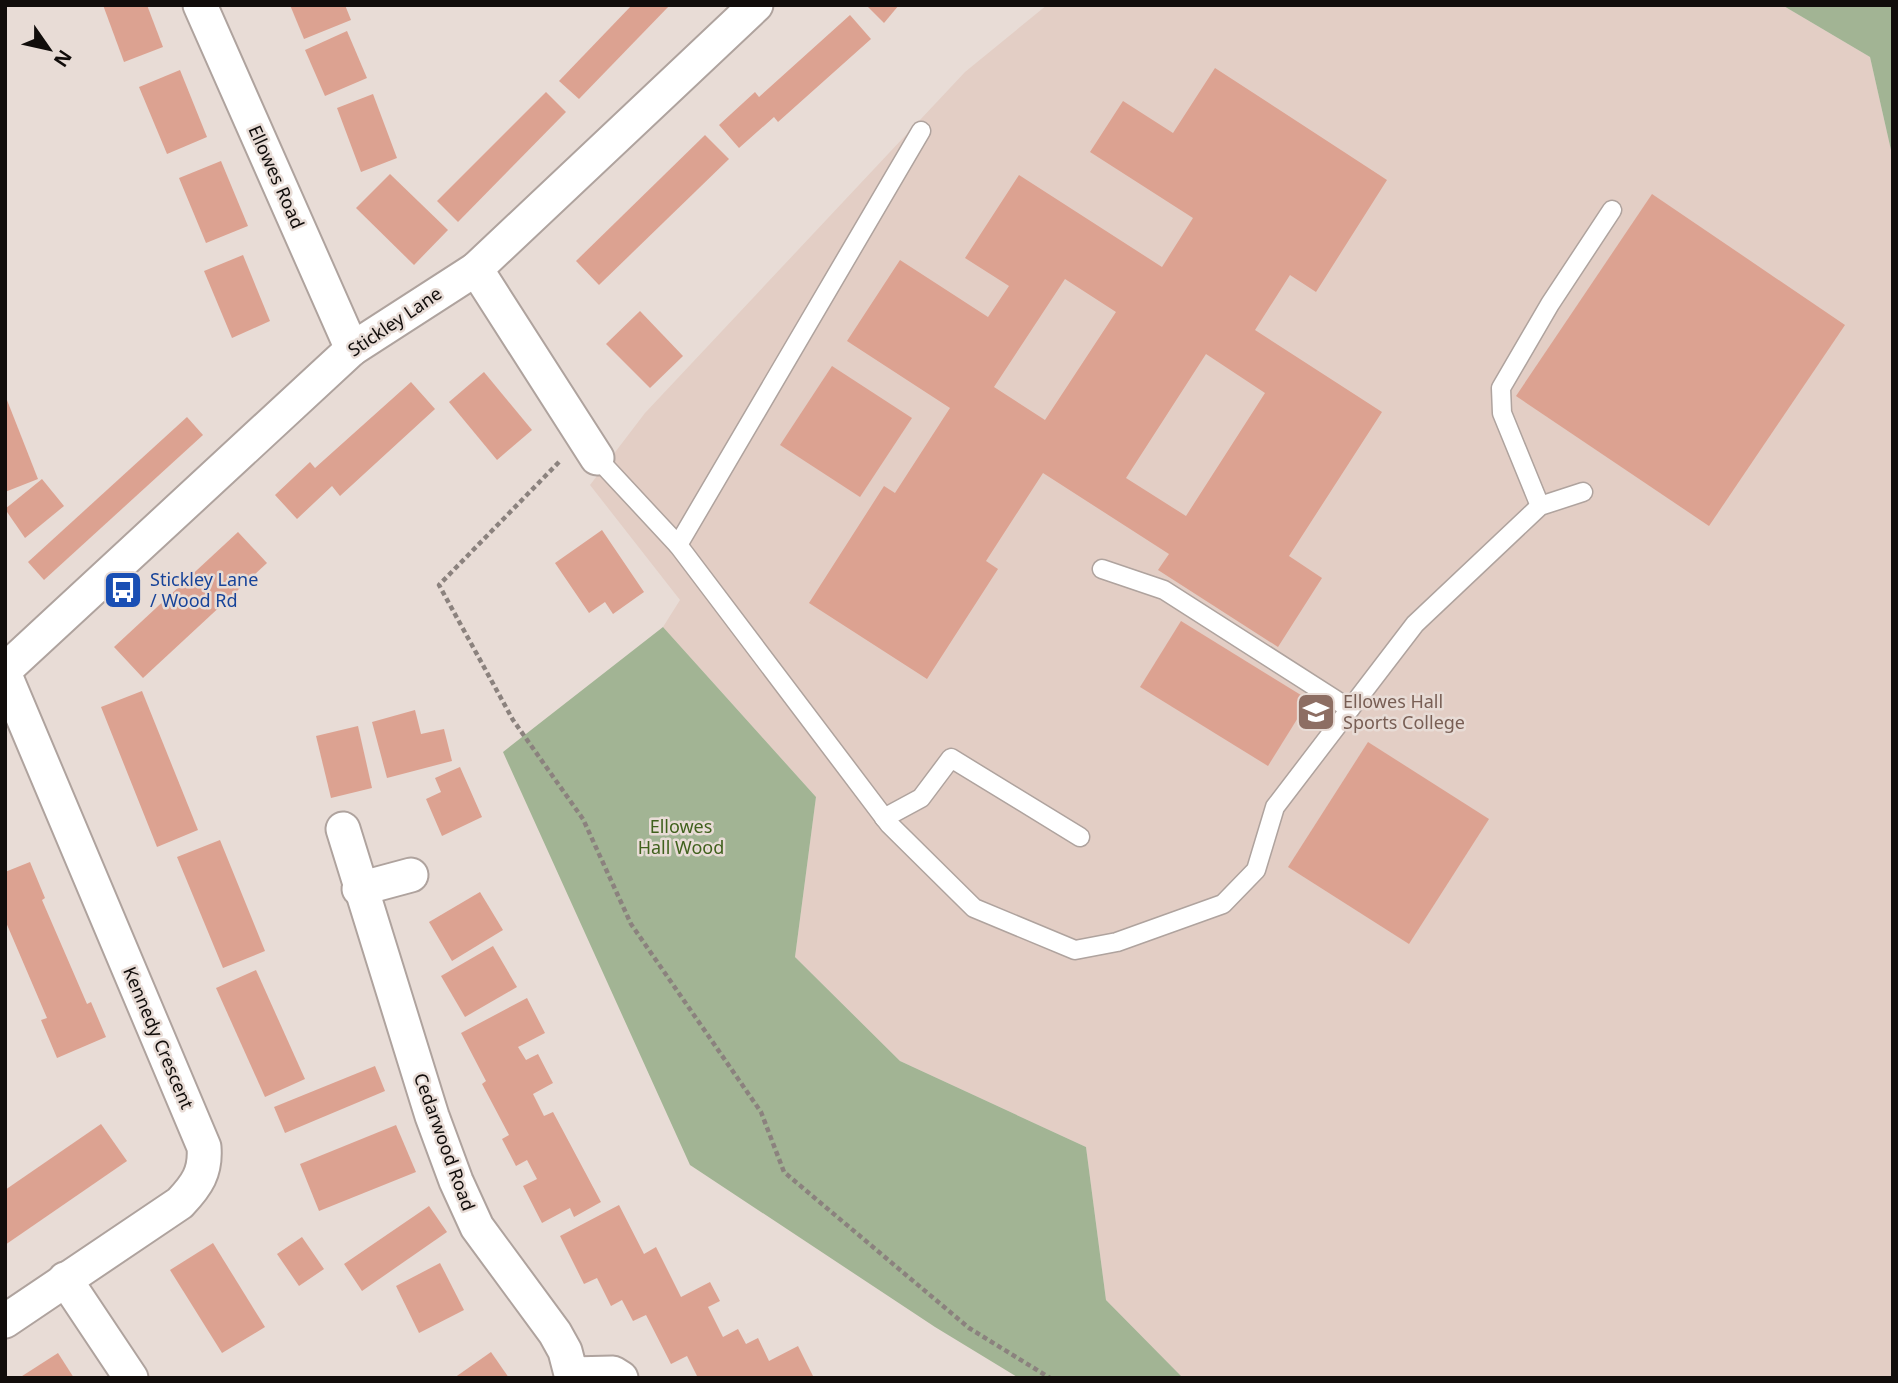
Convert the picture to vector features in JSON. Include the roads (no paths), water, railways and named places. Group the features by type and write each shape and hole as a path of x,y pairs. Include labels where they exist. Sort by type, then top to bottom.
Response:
{"street":[{"name":"Ellowes Road","path":"201,5 352,349"},
{"name":"Stickley Lane","path":"5,670 352,349 476,269 756,5"},
{"path":"476,269 591,447"},
{"name":"Kennedy Crescent","path":"5,675 204,1147 203,1173 180,1202 5,1321"},
{"name":"Cedarwood Road","path":"343,829 359,889 456,1181 477,1227 555,1333 565,1351 570,1376 613,1373 621,1378"},
{"path":"359,889 411,875"},
{"path":"65,1279 131,1378"}],"lane":[{"path":"678,545 922,131"},
{"path":"1540,506 1502,413 1501,388 1550,304 1612,209"},
{"path":"591,447 678,545 884,818 974,908 1075,950 1117,942 1223,904 1256,870 1275,807 1415,624 1540,506 1583,492"},
{"path":"1102,569 1164,590 1350,709"},
{"path":"884,818 921,799 951,758 1080,837"}],"place":[{"name":"Stickley Lane / Wood Rd","path":"123,590"},
{"name":"Ellowes Hall Sports College","path":"1316,712"}],"park label":[{"name":"Ellowes Hall Wood","path":"681,837"}]}
